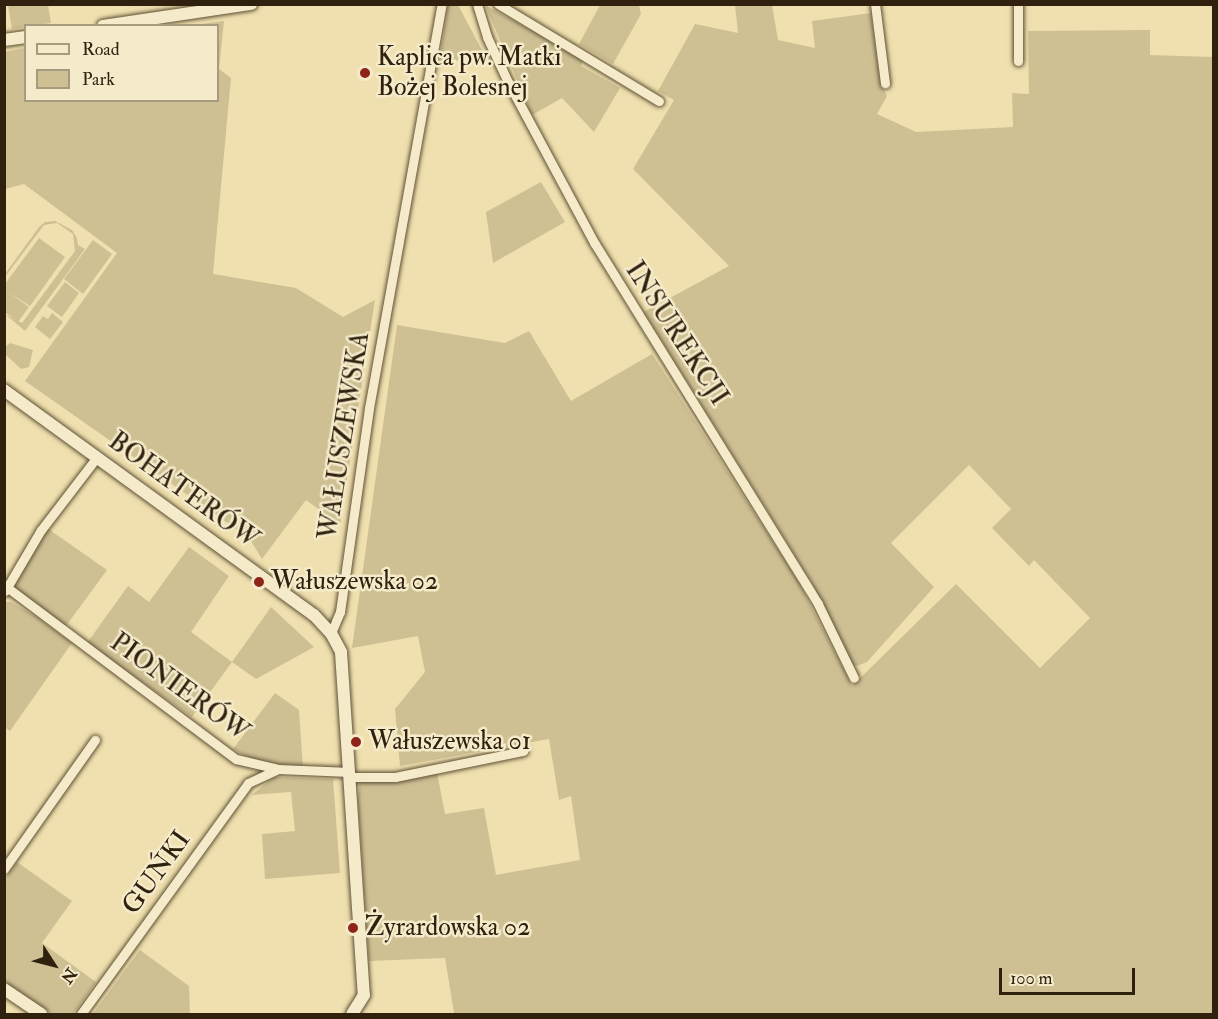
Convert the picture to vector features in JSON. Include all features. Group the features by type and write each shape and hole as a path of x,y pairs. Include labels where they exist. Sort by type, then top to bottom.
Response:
{"street":[{"path":"116,24 251,4"},
{"name":"WAŁUSZEWSKA","path":"331,633 340,612 369,408 442,4"},
{"name":"INSUREKCJI","path":"477,4 487,37 508,82 595,244 818,604 854,678"},
{"path":"498,4 658,101"},
{"path":"875,4 885,83"},
{"path":"1018,4 1018,61"},
{"path":"4,40 24,37"},
{"name":"BOHATERÓW","path":"4,390 314,615 331,633"},
{"path":"6,588 41,530 97,457"},
{"name":"PIONIERÓW","path":"6,588 236,759 278,769 395,777 524,751"},
{"path":"331,633 341,652 350,774 364,995 356,1013"},
{"path":"4,869 95,740"},
{"name":"GUŃKI","path":"81,1014 248,783 278,769"},
{"path":"4,989 41,1014"}],"green space":[{"path":"8,5 48,5 51,23 24,24 24,27 12,29"},
{"path":"448,5 458,5 484,54 439,65"},
{"path":"485,5 584,59 581,66 620,88 594,132 562,98 532,115"},
{"path":"600,5 639,5 641,14 613,64 579,44"},
{"path":"735,5 772,5 778,40 815,48 812,21 871,13 880,81 887,96 877,114 916,132 1013,127 1012,93 1029,94 1028,31 1150,30 1150,55 1213,57 1213,1014 445,1014 454,1013 445,958 369,961 358,802 360,780 437,773 445,814 484,808 496,875 580,860 571,796 559,800 549,739 400,766 395,709 425,672 418,636 352,648 397,325 505,343 529,331 571,401 652,354 798,581 852,686 956,584 1040,668 1090,618 1034,560 1029,566 992,528 1011,509 969,465 891,543 934,587 867,662 857,666 849,663 811,581 644,312 729,266 633,169 674,100 658,91 695,24 738,33"},
{"path":"224,21 219,69 219,24 201,24"},
{"path":"24,48 24,102 219,102 219,69 231,78 213,274 296,288 343,317 375,300 340,525 306,500 262,559 251,541 229,524 25,381 117,253 24,184 5,189 5,52"},
{"path":"541,182 565,222 493,263 486,212"},
{"path":"55,221 72,230 78,245 85,249 25,331 5,314 22,323 75,251 73,234 57,223 44,225 5,277 5,274 39,227 45,222"},
{"path":"39,238 65,257 30,306 10,293 29,307 18,322 5,312 5,284"},
{"path":"93,240 112,254 83,294 64,279"},
{"path":"65,282 79,293 62,317 47,306"},
{"path":"52,313 63,322 50,339 35,327 43,316 48,319"},
{"path":"10,343 33,350 29,367 21,369 5,354 5,347"},
{"path":"47,528 107,570 66,626 13,587"},
{"path":"189,547 229,576 191,632 232,662 192,717 87,643 128,586 149,602"},
{"path":"5,602 11,602 35,616 72,643 10,731 4,727"},
{"path":"271,607 314,647 256,679 232,662"},
{"path":"275,693 299,710 303,769 250,758 233,749"},
{"path":"274,777 333,779 340,873 265,879 262,834 295,831 291,792 252,795"},
{"path":"17,862 72,901 42,943 96,982 73,1014 52,1014 5,983 5,879"},
{"path":"140,950 189,986 190,1014 93,1014"}],"place":[{"name":"Kaplica pw. Matki Bożej Bolesnej","path":"365,73"},
{"name":"Wałuszewska 02","path":"259,582"},
{"name":"Wałuszewska 01","path":"356,742"},
{"name":"Żyrardowska 02","path":"353,928"}]}
